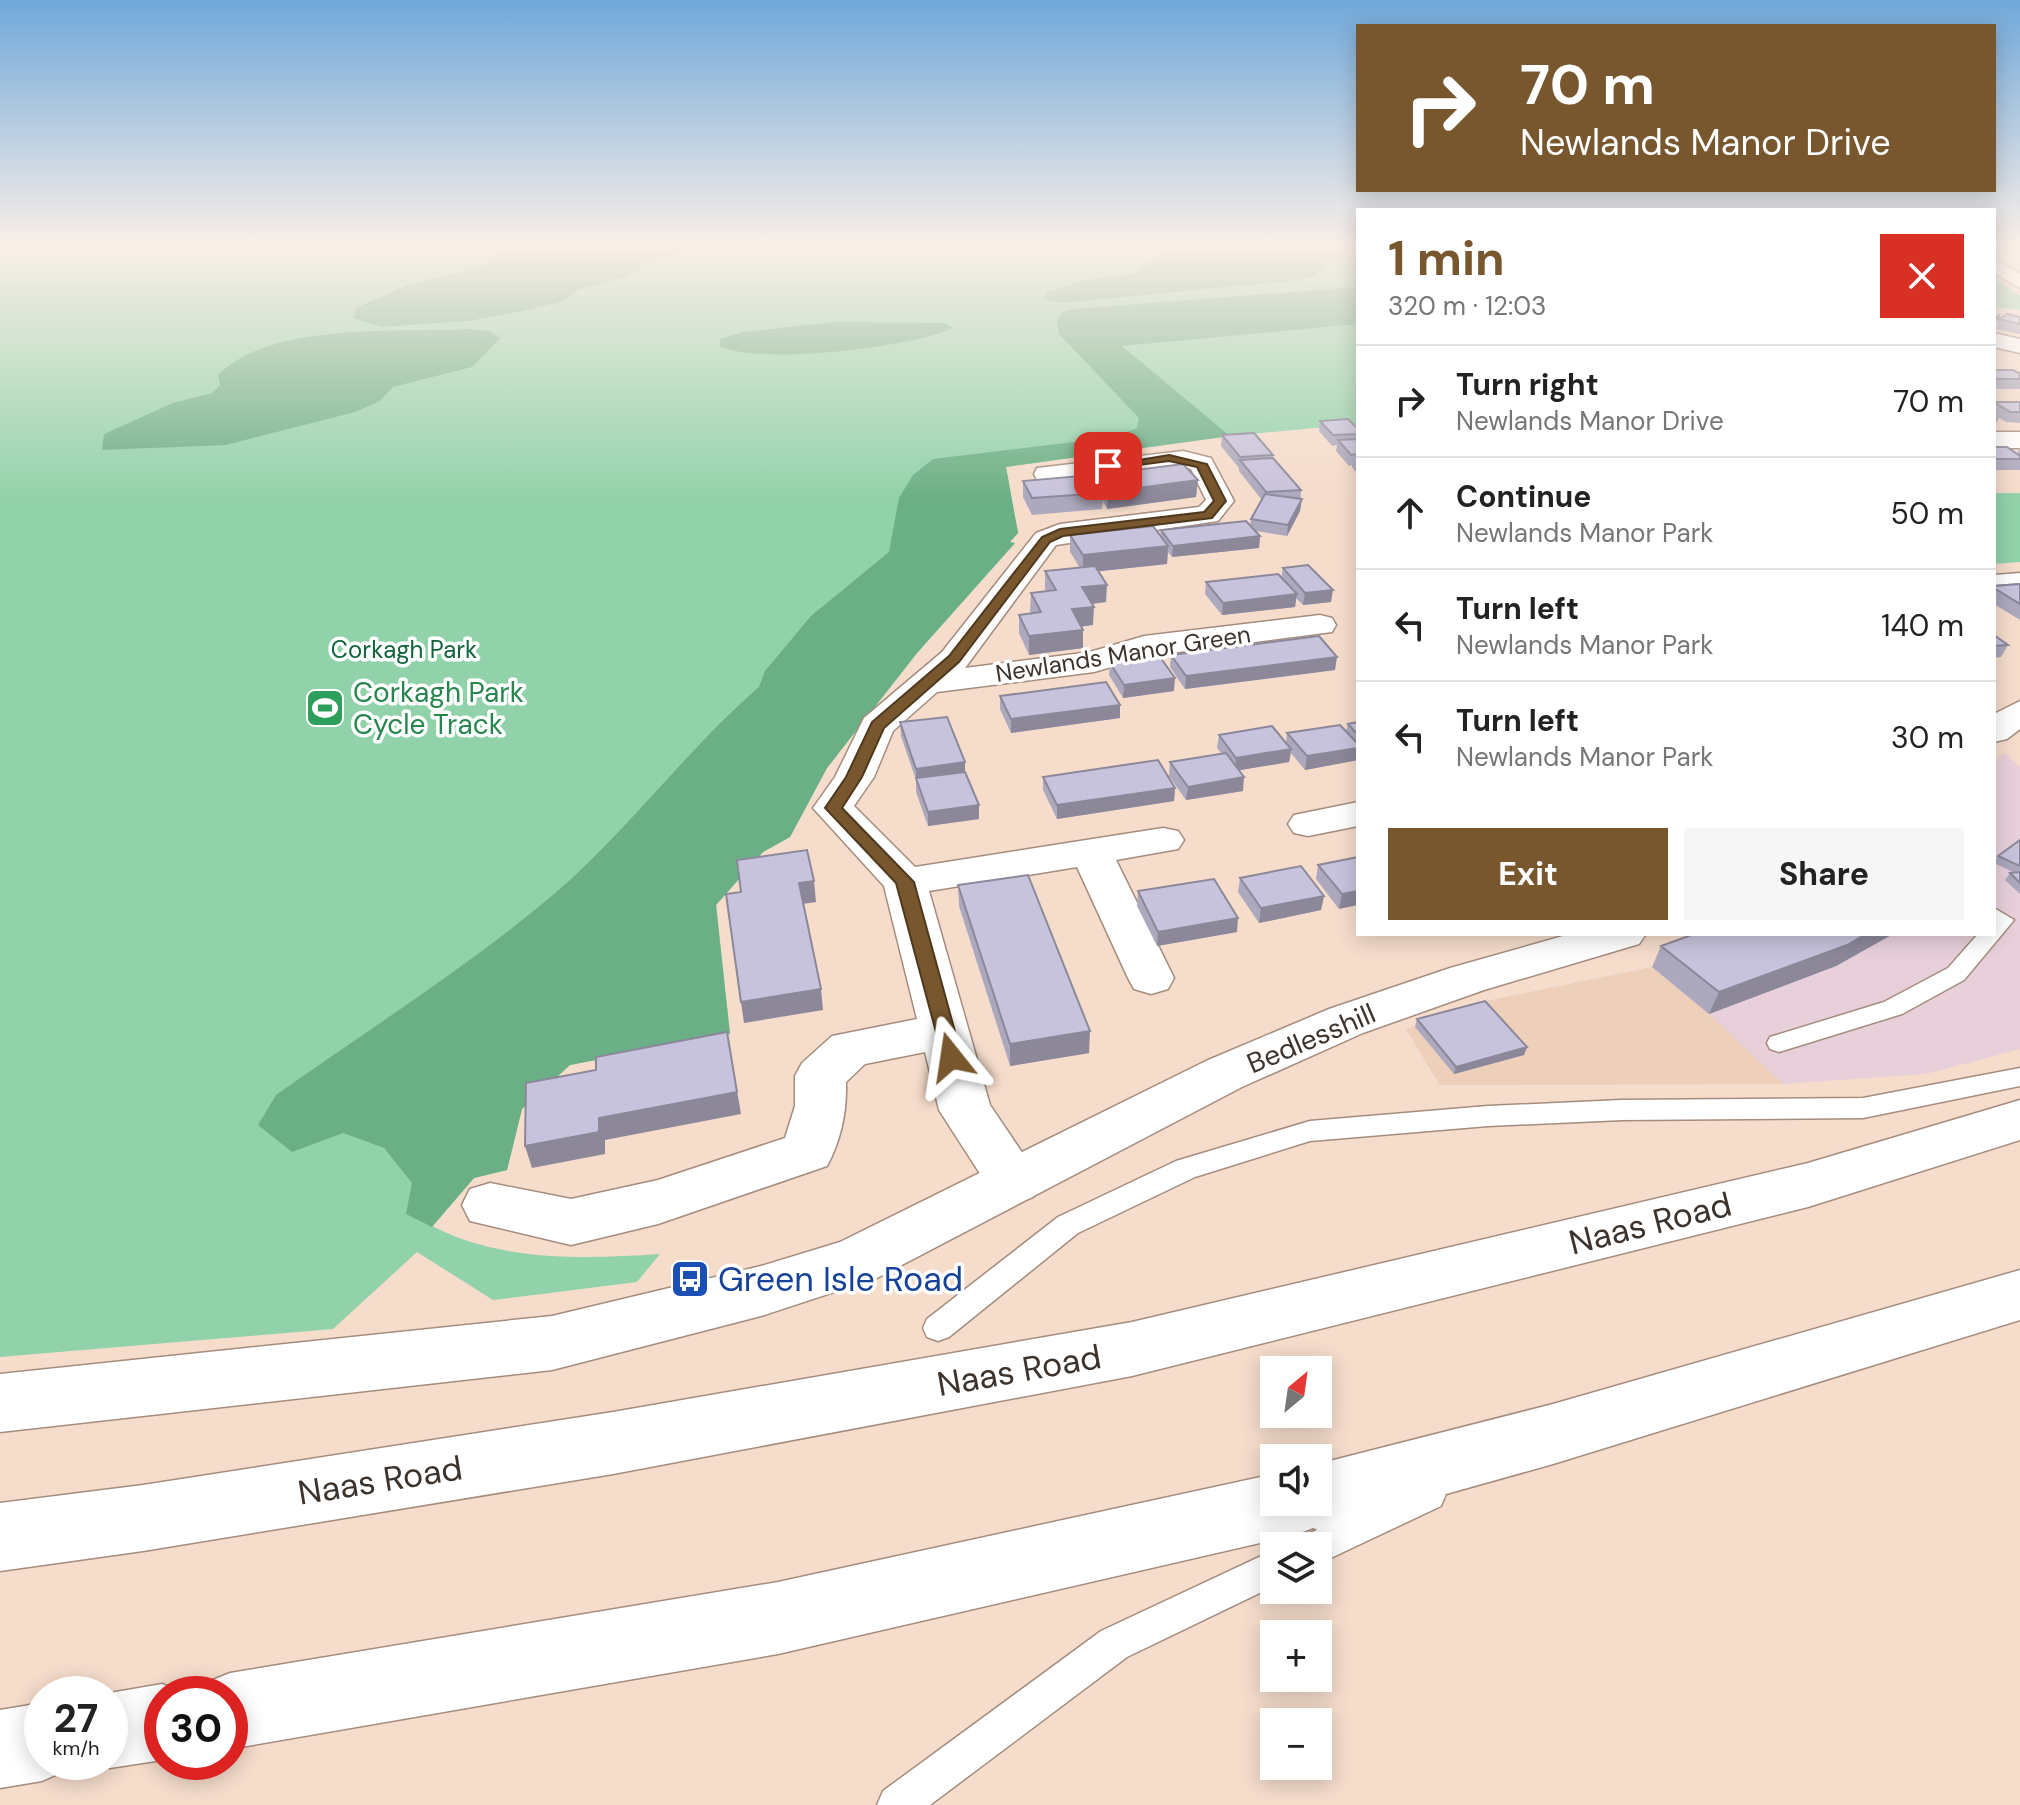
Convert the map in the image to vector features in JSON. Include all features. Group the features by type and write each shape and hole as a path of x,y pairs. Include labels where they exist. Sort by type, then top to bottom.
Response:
{"main road":[{"path":"1996,340 2020,346"},
{"path":"1996,440 2020,440"},
{"path":"0,1403 552,1343 761,1291 856,1261 1014,1182 965,1110 905,882 833,808 854,777 877,726 971,640 1046,539 1060,533 1208,515 1220,501 1202,464 1183,459 1047,474"},
{"name":"Newlands Manor Green","path":"926,683 1094,662 1144,646 1320,625"},
{"path":"1996,730 2020,712"},
{"path":"1308,824 1356,814"},
{"path":"905,882 1163,840"},
{"path":"1091,852 1151,978"},
{"name":"Bedlesshill","path":"1014,1182 1224,1074 1346,1021 1467,979 1616,936"},
{"path":"490,1205 571,1222 658,1202 808,1151 821,1106 820,1076 850,1049 944,1031"},
{"name":"Naas Road","path":"0,1537 143,1518 613,1443 1132,1349 1808,1185 2020,1120"},
{"path":"1332,1493 1553,1434 2020,1295"},
{"path":"248,1708 778,1618 1260,1510"},
{"path":"0,1749 24,1745"}],"lane":[{"path":"1996,580 2020,578"},
{"path":"1779,1043 1893,1008 1956,974 1989,936"},
{"path":"938,1328 1068,1225 1186,1169 1310,1131 1563,1113 1863,1108 2020,1077"},
{"path":"1332,1540 1553,1434"},
{"path":"897,1805 1114,1644 1260,1575"}],"shaded area":[{"path":"2005,753 2020,767 2020,1049 1926,1074 1783,1084 1440,1085 1406,1029 1487,1001 1652,967 1740,936 1996,936 1996,760"},
{"path":"1652,967 1709,1014 1783,1084 1440,1085 1406,1029 1487,1001"}],"green space":[{"name":"Corkagh Park","path":"0,331 1356,331 1356,424 1230,436 1006,467 1018,533 1010,542 1015,543 917,653 827,768 790,837 763,852 716,905 730,1034 570,1065 522,1109 507,1170 474,1178 432,1226 459,1238 515,1252 572,1257 660,1254 637,1282 493,1300 417,1252 333,1329 0,1357"},
{"path":"490,331 500,338 472,367 393,387 380,401 355,412 226,445 102,450 104,434 173,403 212,393 220,385 218,375 241,358 270,346 337,333"},
{"path":"944,331 905,342 836,352 767,354 739,352 720,346 720,339 743,332"},
{"path":"1059,331 1280,331 1122,346 1230,436 1006,467 1018,533 1010,542 1015,543 917,653 827,768 790,837 763,852 716,905 730,1034 570,1065 522,1109 507,1170 474,1178 432,1227 406,1214 412,1183 384,1148 343,1133 292,1152 258,1125 276,1095 486,948 580,871 706,737 759,687 765,671 811,616 889,552 899,498 913,475 933,459 1114,437 1137,428 1139,418"},
{"path":"1996,493 2020,493 2020,562 1996,564"}],"building":[{"path":"1996,370 2013,370 2020,374 2020,379 1996,379"},
{"path":"1996,402 2020,402 2020,412 2010,412"},
{"path":"1348,419 1356,427 1356,434 1333,435 1320,421"},
{"path":"1254,433 1273,455 1240,457 1222,435"},
{"path":"1356,439 1356,454 1351,455 1338,440"},
{"path":"1996,447 2007,447 2020,459 1996,459"},
{"path":"1273,458 1301,490 1266,492 1240,460"},
{"path":"1183,464 1198,480 1108,492 1096,475"},
{"path":"1092,475 1103,493 1032,498 1023,481"},
{"path":"1265,494 1302,499 1288,525 1251,519"},
{"path":"1246,521 1260,536 1173,546 1161,530"},
{"path":"1153,526 1168,546 1083,555 1070,535"},
{"path":"1308,565 1333,590 1305,593 1283,568"},
{"path":"1095,566 1107,585 1082,587 1094,607 1072,609 1083,630 1029,636 1019,615 1041,612 1031,593 1056,590 1045,571"},
{"path":"1278,574 1297,594 1223,603 1206,582"},
{"path":"2020,584 2020,604 1996,589 1996,586"},
{"path":"1319,636 1337,657 1186,676 1171,655"},
{"path":"1996,636 2008,645 1996,646"},
{"path":"1160,657 1175,678 1124,685 1110,663"},
{"path":"1106,682 1120,705 1011,719 1000,696"},
{"path":"947,717 965,762 916,769 900,722"},
{"path":"1356,722 1356,733 1348,724"},
{"path":"1340,725 1356,742 1356,748 1307,756 1287,733"},
{"path":"1272,726 1291,749 1236,758 1219,735"},
{"path":"1226,753 1244,777 1188,787 1170,762"},
{"path":"1158,760 1175,788 1057,805 1043,777"},
{"path":"965,772 979,805 928,812 916,778"},
{"path":"2020,840 2020,866 1998,856"},
{"path":"807,850 814,881 799,883 821,989 741,1002 726,894 741,892 737,860"},
{"path":"1356,857 1356,891 1342,894 1318,865"},
{"path":"1301,866 1324,896 1261,908 1240,878"},
{"path":"2020,872 2020,883 2010,873"},
{"path":"1028,875 1090,1031 1010,1044 958,885"},
{"path":"1214,879 1238,918 1158,932 1138,891"},
{"path":"1688,936 1863,936 1847,945 1719,992 1661,946"},
{"path":"1485,1001 1527,1047 1456,1067 1417,1019"},
{"path":"727,1032 737,1092 599,1118 599,1132 525,1146 526,1083 596,1070 596,1057"}],"place":[{"name":"Corkagh Park Cycle Track","path":"325,708"},
{"name":"Green Isle Road","path":"690,1279"}],"route":[{"path":"951,1057 905,882 833,808 854,777 877,726 954,659 1046,539 1060,533 1208,515 1220,501 1202,464 1169,458 1108,466"}]}
